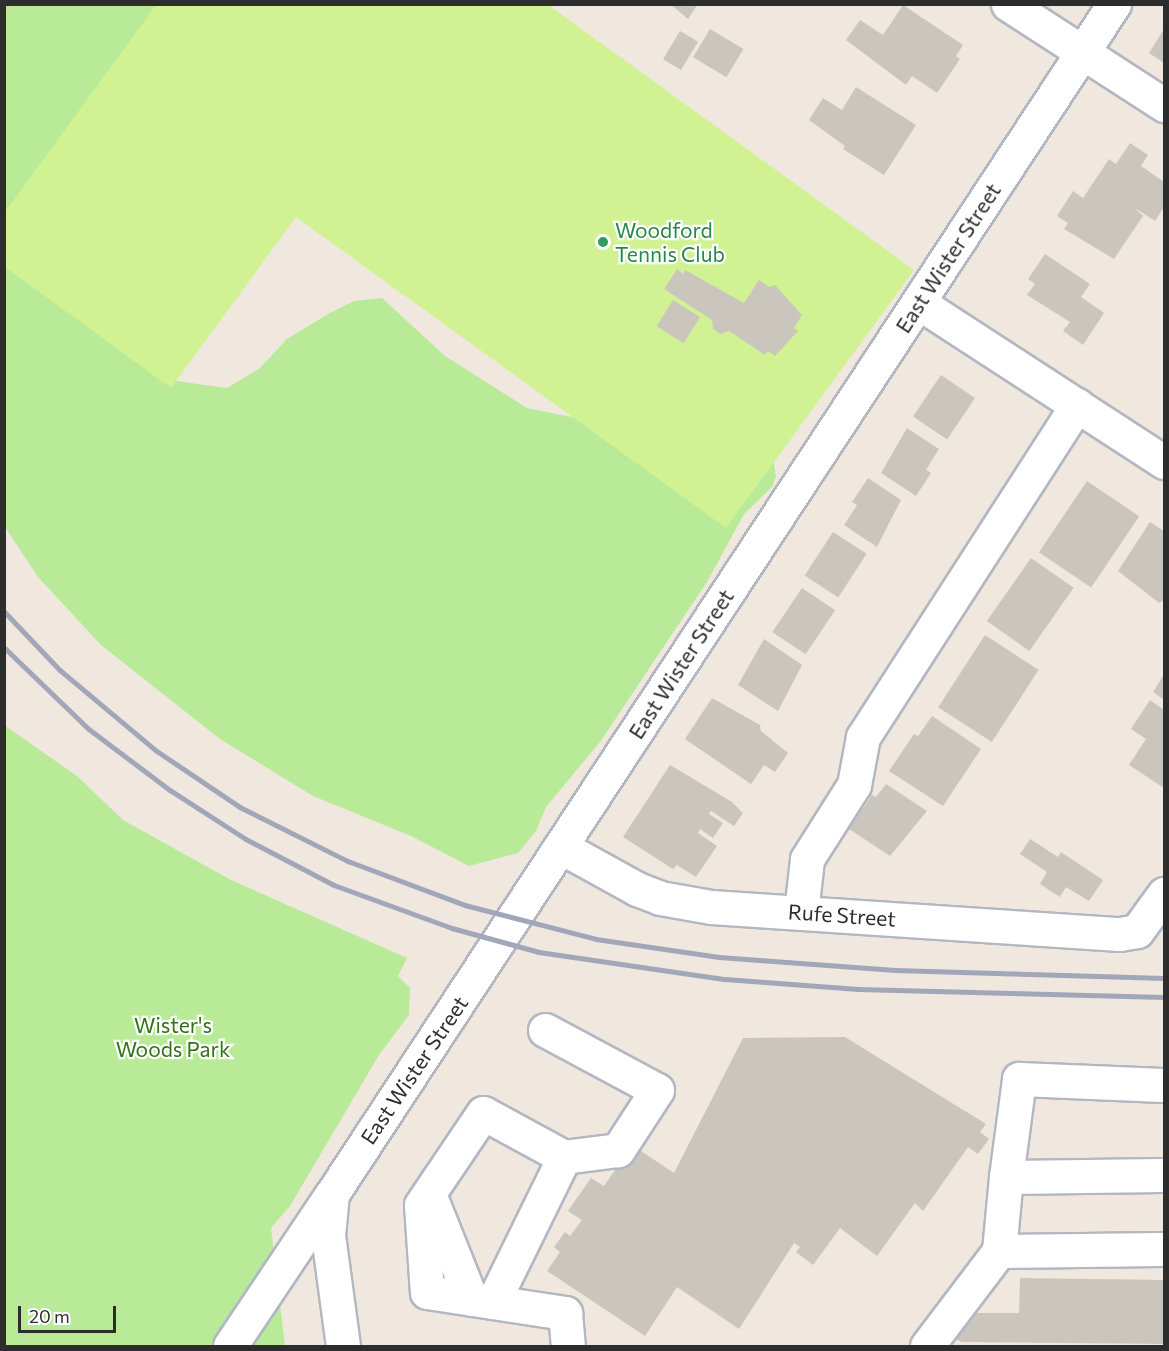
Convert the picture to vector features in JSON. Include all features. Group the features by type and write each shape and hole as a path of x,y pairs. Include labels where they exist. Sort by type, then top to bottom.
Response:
{"street":[{"path":"1008,4 1164,105"},
{"name":"East Wister Street","path":"343,1347 328,1235 332,1194 1114,4"},
{"path":"919,303 1164,462"},
{"path":"801,912 807,859 854,785 867,730 1077,405"},
{"name":"Rufe Street","path":"561,847 612,877 660,898 711,907 1119,934 1137,932 1164,894"},
{"path":"482,1300 429,1192 483,1113 564,1157 618,1150 657,1090 545,1029"},
{"path":"927,1347 999,1251 1019,1079 1164,1085"},
{"path":"482,1300 564,1157"},
{"path":"1006,1177 1164,1174"},
{"path":"230,1347 332,1194"},
{"path":"999,1251 1164,1250"},
{"path":"482,1300 565,1313 568,1347"}],"green space":[{"name":"Woodford Tennis Club","path":"547,4 914,270 726,528 296,217 171,388 5,267 5,212 156,5"},
{"path":"4,5 196,5 176,381 227,388 260,368 287,339 328,314 354,301 382,298 445,356 527,408 773,458 776,477 772,487 744,514 707,582 600,742 546,807 536,831 518,853 469,866 411,836 313,796 220,739 101,645 38,577 5,527"},
{"name":"Wister's Woods Park","path":"4,725 77,776 123,820 231,880 407,958 398,976 410,988 409,1015 379,1055 290,1206 271,1228 285,1346 5,1346"}],"building":[{"path":"670,4 698,4 688,19"},
{"path":"903,5 963,45 956,56 960,59 937,93 912,76 906,85 846,40 860,20 883,35"},
{"path":"710,29 743,49 726,77 693,57"},
{"path":"1164,29 1164,63 1149,53"},
{"path":"680,31 698,42 681,70 663,59"},
{"path":"856,87 916,125 884,175 843,149 845,146 809,120 823,98 842,110"},
{"path":"1130,143 1148,155 1141,166 1164,182 1164,207 1155,221 1135,208 1143,216 1114,259 1064,229 1068,223 1057,216 1073,191 1083,198 1109,159 1116,164"},
{"path":"1045,254 1090,284 1081,297 1104,313 1083,345 1063,331 1070,322 1027,295 1035,284 1028,279"},
{"path":"677,269 683,274 685,270 744,303 759,280 769,287 775,285 802,315 794,328 798,331 775,356 768,351 765,355 729,331 720,334 713,329 712,320 664,289"},
{"path":"673,300 700,317 684,343 657,326"},
{"path":"941,375 975,398 947,439 913,416"},
{"path":"907,428 939,449 926,470 931,473 916,496 881,473"},
{"path":"868,478 901,500 877,547 844,525 857,505 852,502"},
{"path":"1087,481 1139,516 1091,588 1039,552"},
{"path":"1150,522 1164,531 1164,600 1159,603 1118,571"},
{"path":"833,532 867,554 838,597 805,576"},
{"path":"1031,558 1074,588 1029,651 987,621"},
{"path":"802,588 835,610 806,654 772,632"},
{"path":"985,635 1039,670 992,742 938,707"},
{"path":"764,639 802,665 778,711 738,685"},
{"path":"1164,674 1164,700 1153,692"},
{"path":"712,698 760,725 761,731 788,753 775,772 764,765 751,784 685,739"},
{"path":"1150,700 1164,710 1164,788 1129,765 1146,739 1131,729"},
{"path":"932,716 981,749 943,806 889,771 914,734 918,736"},
{"path":"670,765 732,802 743,813 734,826 711,811 709,814 723,823 713,838 700,829 698,833 717,846 696,877 677,865 673,869 623,837"},
{"path":"886,784 927,811 890,856 849,829 872,795 876,797"},
{"path":"1030,839 1058,857 1061,852 1103,880 1089,901 1066,887 1060,897 1040,884 1047,872 1020,854"},
{"path":"845,1037 986,1124 980,1132 989,1139 978,1154 968,1147 923,1211 915,1203 877,1256 840,1228 813,1265 796,1252 800,1247 794,1243 739,1329 677,1287 645,1336 547,1271 560,1252 554,1247 565,1232 570,1236 582,1220 568,1211 591,1178 604,1186 632,1145 674,1173 743,1038"},
{"path":"1020,1278 1164,1280 1164,1344 962,1342 955,1339 972,1313 1019,1313"}],"railway":[{"path":"4,611 60,670 157,751 240,807 348,861 465,905 596,939 719,957 895,970 1164,978"},
{"path":"4,647 89,729 170,790 246,839 334,885 452,928 539,952 725,979 858,989 1164,997"}],"place":[{"name":"Woodford Tennis Club","path":"603,242"}]}
